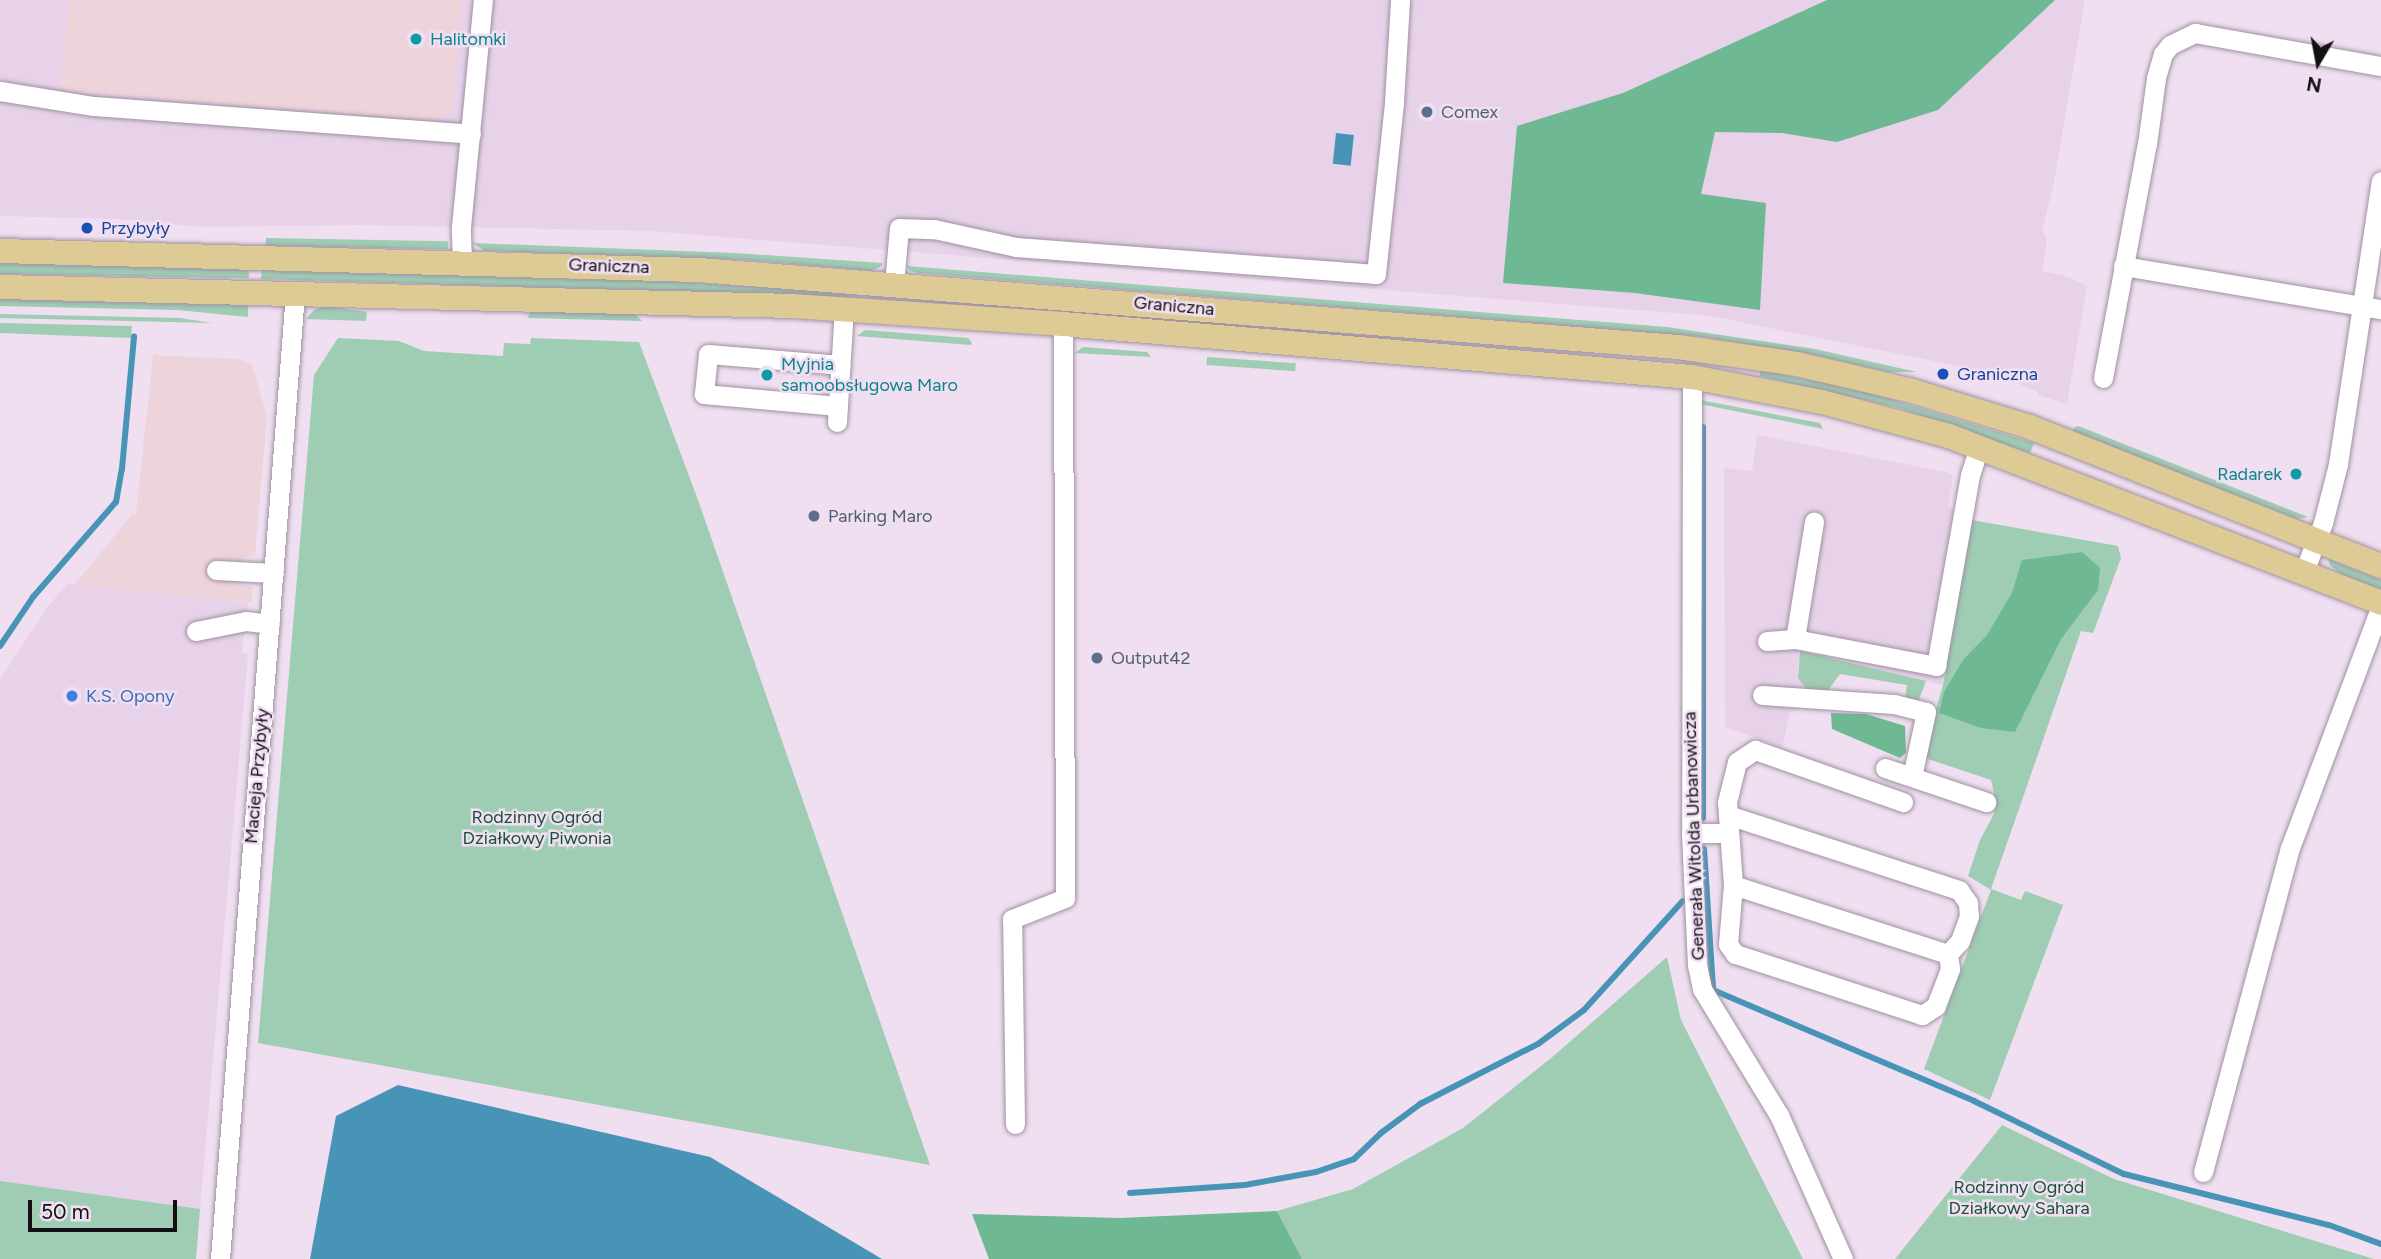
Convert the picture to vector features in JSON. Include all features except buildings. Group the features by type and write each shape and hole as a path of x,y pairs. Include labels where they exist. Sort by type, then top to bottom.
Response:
{"main road":[{"name":"Graniczna","path":"0,251 645,267 1678,346 1797,364 1909,390 2030,427 2381,566"},
{"name":"Graniczna","path":"0,287 844,309 1063,324 1692,377 1852,409 1979,448 2381,605"}],"street":[{"path":"461,262 461,227 483,0"},
{"path":"894,284 899,228 934,229 983,241 1030,248 1376,274 1394,102 1399,0"},
{"path":"2103,378 2147,144 2156,78 2163,54 2170,45 2195,33 2381,66"},
{"path":"0,90 94,106 471,134"},
{"path":"2303,574 2317,541 2338,464 2371,308 2381,181"},
{"path":"2123,266 2371,308"},
{"name":"Macieja Przybyły","path":"220,1259 295,294"},
{"path":"841,365 708,354 704,394 837,414 841,365 844,309"},
{"path":"1014,1124 1012,919 1065,898 1063,324"},
{"name":"Generała Witolda Urbanowicza","path":"1692,377 1691,833 1697,965 1702,989 1779,1115 1843,1259"},
{"path":"1767,641 1796,639 1936,666 1970,475 1979,448"},
{"path":"1796,639 1814,522"},
{"path":"216,570 274,573"},
{"path":"2203,1172 2290,848 2381,605"},
{"path":"197,631 246,621 270,624"},
{"path":"1762,695 1894,704 1926,712 1912,777"},
{"path":"1903,802 1755,750 1737,762 1727,802 1733,885 1728,944 1735,954 1922,1015 1936,1006 1950,969 1948,954"},
{"path":"1885,768 1986,802"},
{"path":"1691,833 1729,824 1959,890 1968,904 1969,916 1959,942 1948,954"},
{"path":"1733,885 1948,954"}],"shaded area":[{"path":"0,0 2085,0 2054,182 2042,230 2047,239 2042,271 2068,277 2087,286 2067,404 2038,395 2038,392 1993,373 1711,316 650,231 360,225 204,227 119,219 0,216"},
{"path":"70,0 462,0 453,106 435,120 59,91"},
{"path":"153,355 238,359 252,365 267,416 255,555 244,558 241,585 253,587 251,603 74,585 132,515 136,515"},
{"path":"1757,435 1946,472 1953,475 1948,508 1972,512 1943,685 1800,651 1797,670 1808,691 1799,706 1790,713 1782,747 1725,727 1724,468 1752,471"},
{"path":"67,584 248,603 242,653 248,654 200,1209 0,1181 0,679 47,608"}],"green space":[{"path":"1827,0 2055,0 1938,110 1837,142 1782,133 1715,132 1701,194 1766,203 1760,310 1635,293 1503,283 1517,126 1623,93"},
{"path":"266,238 448,241 448,249 266,246"},
{"path":"472,243 735,253 882,263 882,266 871,271 747,260 485,251"},
{"path":"0,263 249,267 249,278 0,274"},
{"path":"907,266 1667,327 1815,349 1917,372 1889,372 1814,355 1703,337 918,273 910,271"},
{"path":"262,269 620,278 850,293 849,297 261,279"},
{"path":"0,299 248,304 248,317 177,310 0,306"},
{"path":"327,306 367,312 366,321 306,319 314,310"},
{"path":"532,311 633,312 642,321 527,318"},
{"path":"0,314 180,318 212,323 0,318"},
{"path":"0,323 132,326 131,338 0,333"},
{"path":"865,330 968,338 972,343 857,336"},
{"name":"Rodzinny Ogród Działkowy Piwonia","path":"338,338 399,341 424,351 503,356 504,343 530,344 531,338 639,342 698,500 930,1165 258,1043 314,375"},
{"path":"1083,347 1147,352 1151,357 1075,353"},
{"path":"1207,357 1296,363 1295,371 1206,365"},
{"path":"1760,370 1864,391 2034,443 2030,453 1899,408 1760,376"},
{"path":"1700,400 1820,423 1823,429 1695,403"},
{"path":"2077,426 2308,517 2297,519 2071,431"},
{"path":"1972,520 2118,546 2121,558 2093,633 2081,631 1991,889 2021,900 2025,891 2063,905 1990,1100 1924,1069 1991,890 1968,876 1980,840 1994,814 1991,780 1922,757 1943,685"},
{"path":"2082,552 2100,568 2098,590 2061,639 2015,732 1981,728 1939,713 1944,692 1963,660 1987,635 2012,593 2022,560"},
{"path":"2328,559 2381,580 2381,591 2341,575 2330,565"},
{"path":"1800,651 1926,681 1918,702 1905,700 1907,685 1840,674 1826,693 1808,691 1798,678"},
{"path":"1831,713 1866,714 1905,726 1906,753 1900,758 1832,729"},
{"path":"1667,957 1681,1020 1803,1259 1302,1259 1277,1211 1353,1189 1463,1128 1550,1059"},
{"name":"Rodzinny Ogród Działkowy Sahara","path":"2002,1125 2114,1179 2374,1259 1895,1259"},
{"path":"0,1181 200,1209 196,1259 0,1259"},
{"path":"1277,1211 1302,1259 989,1259 972,1214 1120,1218"}],"water":[{"path":"1336,133 1354,135 1351,166 1333,164"},
{"path":"398,1085 710,1157 882,1259 310,1259 336,1116"}],"waterway":[{"path":"0,646 33,597 116,502 122,469 134,337"},
{"path":"1703,427 1703,818"},
{"path":"1704,849 1713,990 1974,1101 2124,1174 2329,1225 2381,1244"},
{"path":"1130,1193 1245,1185 1316,1172 1354,1159 1381,1133 1420,1104 1538,1044 1584,1010 1683,901"}],"place":[{"name":"Halitomki","path":"416,39"},
{"name":"Comex","path":"1427,112"},
{"name":"Przybyły","path":"87,228"},
{"name":"Graniczna","path":"1943,374"},
{"name":"Myjnia samoobsługowa Maro","path":"767,375"},
{"name":"Radarek","path":"2296,474"},
{"name":"Parking Maro","path":"814,516"},
{"name":"Output42","path":"1097,658"},
{"name":"K.S. Opony","path":"72,696"}]}
